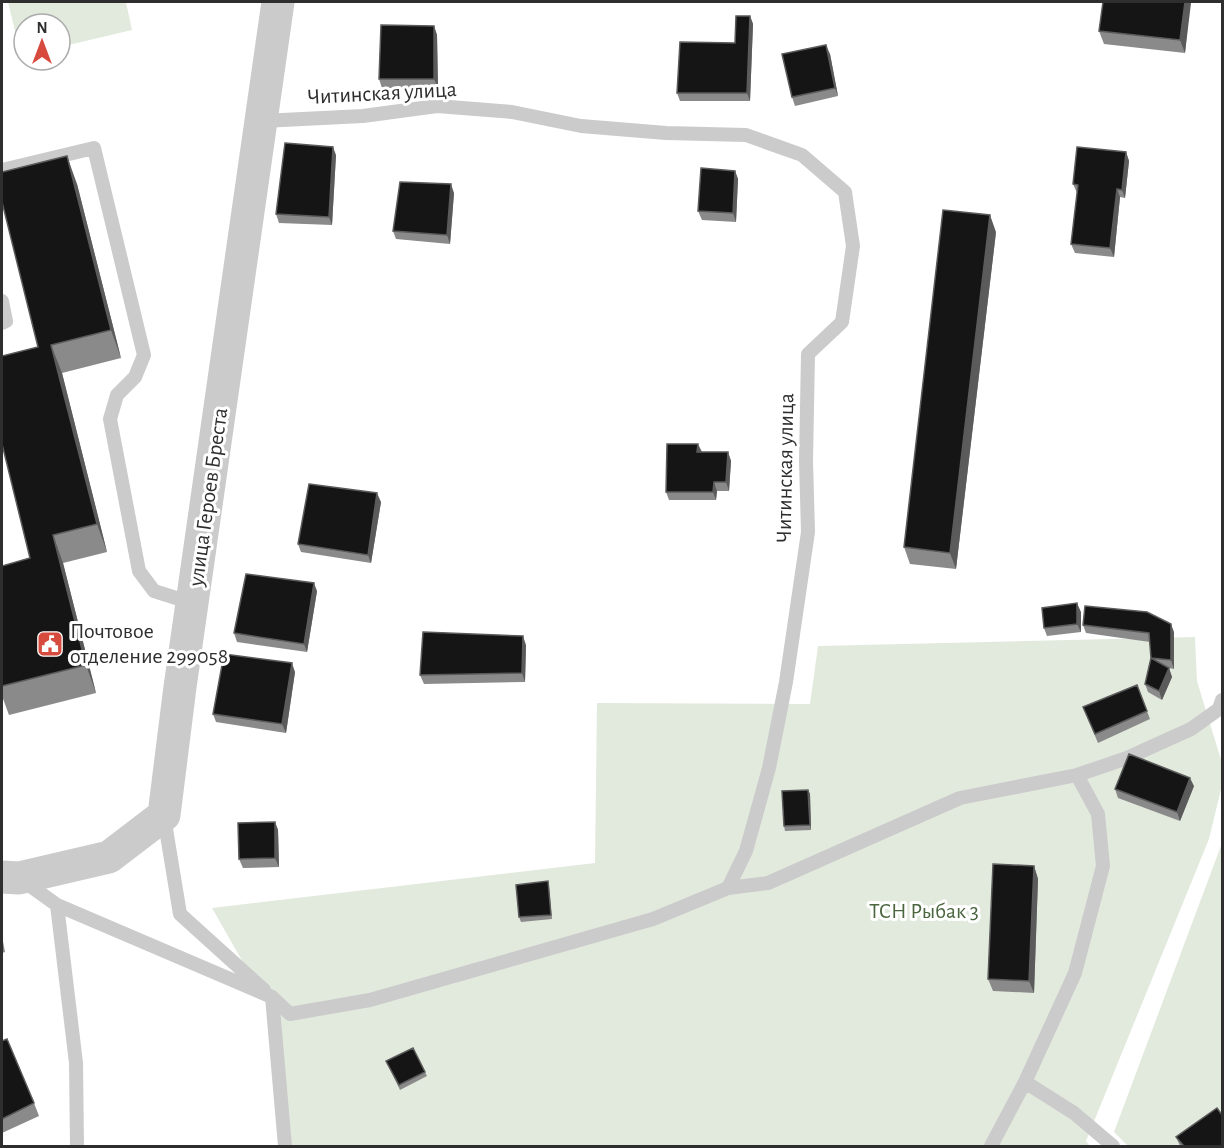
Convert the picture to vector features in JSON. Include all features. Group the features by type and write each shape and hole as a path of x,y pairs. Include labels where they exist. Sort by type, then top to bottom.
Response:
{"street":[{"name":"улица Героев Бреста","path":"164,815 278,2"},
{"path":"7,873 109,857 164,815"}],"lane":[{"name":"Читинская улица","path":"262,121 363,116 437,106 512,112 581,126 666,133 746,135 802,155 845,192 853,246 842,322 808,354 806,461 808,532 786,682 769,768 746,851 728,888"},
{"path":"2,170 94,148 144,355 135,377 117,395 110,419 139,571 154,591 192,603"},
{"path":"2,301 6,321 2,323"},
{"path":"164,815 180,914 290,1014 370,1000 653,919 728,888 768,883 960,798 1077,775 1126,758 1191,729 1222,708"},
{"path":"991,1146 1025,1082 1075,972 1103,866 1098,814 1077,775"},
{"path":"7,873 57,904 272,997"},
{"path":"57,904 76,1063 77,1146"},
{"path":"272,997 285,1146"},
{"path":"1025,1082 1074,1113 1113,1146"}],"green space":[{"path":"8,2 126,2 132,30 72,44 72,12 12,12 12,19"},
{"name":"ТСН Рыбак 3","path":"1195,637 1197,681 1222,763 1222,785 1209,839 1086,1141 1090,1146 279,1146 282,1031 212,908 595,863 597,703 810,704 818,646"},
{"path":"1222,843 1222,1146 1128,1146 1114,1132"}],"building":[{"path":"1103,2 1185,2 1180,40 1099,31"},
{"path":"736,16 750,16 747,93 677,93 680,42 735,43"},
{"path":"381,25 434,26 434,79 379,79"},
{"path":"826,45 835,88 792,97 782,54"},
{"path":"285,143 333,147 329,217 276,214"},
{"path":"1077,147 1126,152 1122,190 1117,189 1110,248 1071,244 1078,185 1073,184"},
{"path":"67,156 111,330 51,345 97,524 53,535 86,665 2,686 2,566 30,558 2,444 2,356 38,347 2,202 2,172"},
{"path":"701,168 735,171 733,213 698,211"},
{"path":"400,182 451,184 447,235 393,231"},
{"path":"943,210 990,215 950,553 904,547"},
{"path":"667,444 698,444 697,452 728,452 726,482 714,482 713,492 666,492"},
{"path":"309,484 377,493 368,555 298,544"},
{"path":"246,574 314,583 304,644 234,633"},
{"path":"1077,603 1077,624 1044,628 1042,608"},
{"path":"1085,606 1147,612 1171,624 1171,660 1151,658 1149,633 1083,625"},
{"path":"423,632 523,636 522,673 420,675"},
{"path":"224,654 292,663 282,724 213,714"},
{"path":"1151,658 1169,668 1159,691 1145,684"},
{"path":"1137,685 1147,711 1095,734 1083,707"},
{"path":"1129,754 1190,778 1177,812 1115,789"},
{"path":"808,790 810,825 784,826 782,791"},
{"path":"275,822 275,858 239,859 238,823"},
{"path":"993,864 1034,866 1029,981 988,979"},
{"path":"548,881 551,915 519,917 516,885"},
{"path":"7,1039 34,1103 2,1119 2,1041"},
{"path":"413,1048 425,1072 399,1085 386,1061"},
{"path":"1217,1108 1222,1115 1222,1146 1184,1146 1176,1137"}],"place":[{"name":"Почтовое отделение 299058","path":"50,644"}]}
